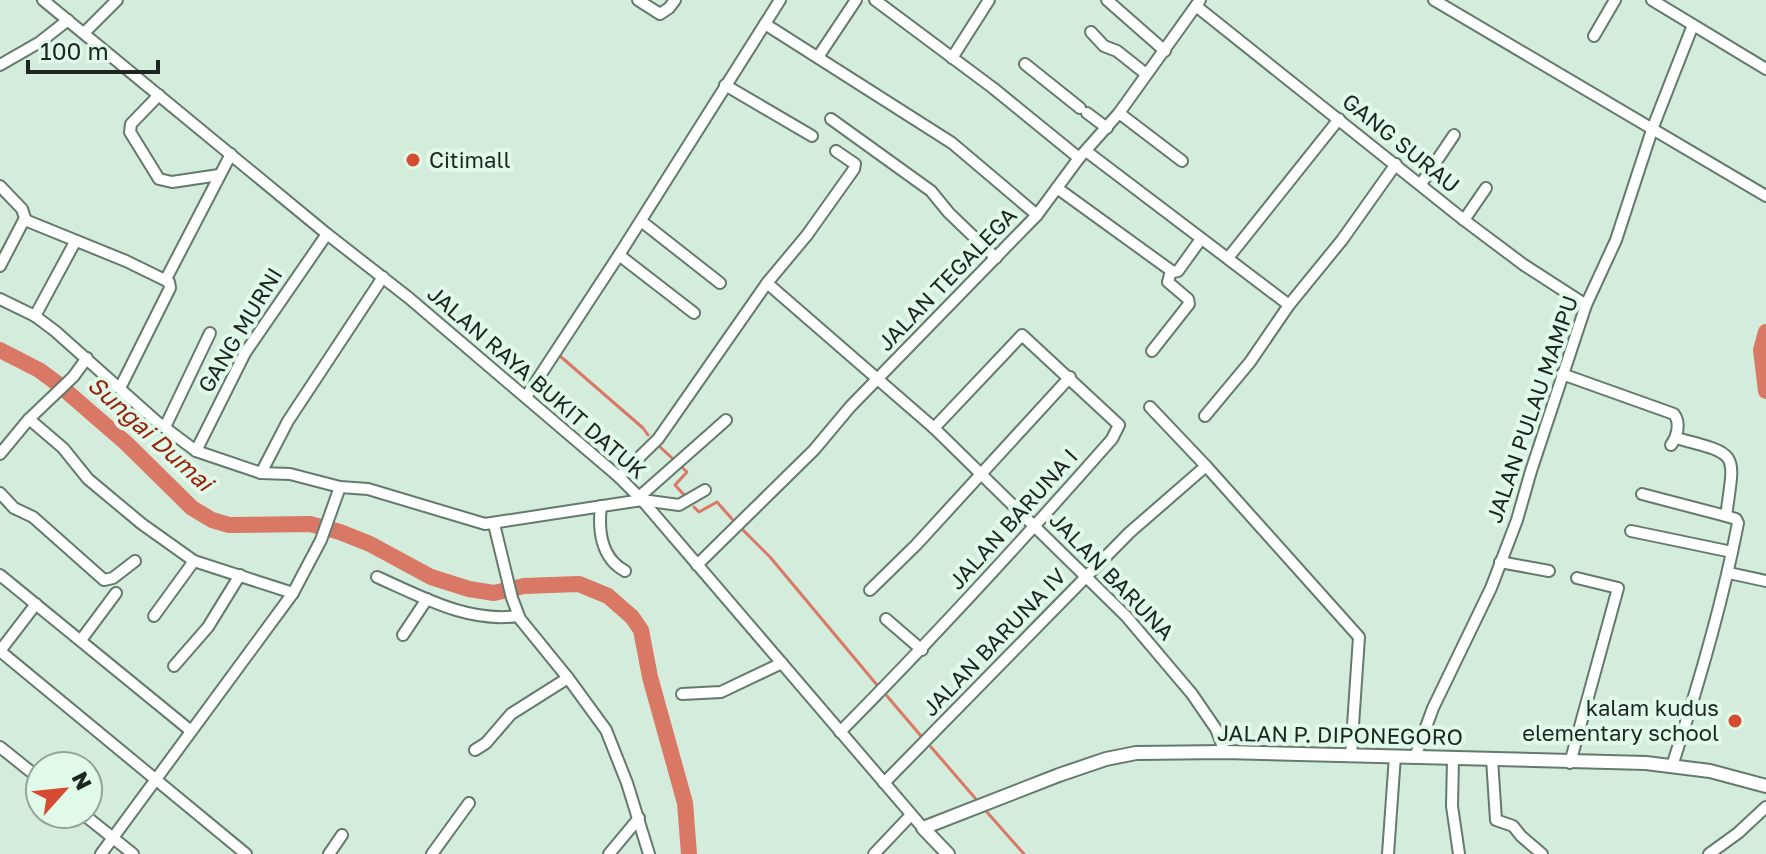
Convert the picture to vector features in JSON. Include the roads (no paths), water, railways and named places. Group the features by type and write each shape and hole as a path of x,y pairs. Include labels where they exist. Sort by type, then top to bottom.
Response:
{"main road":[{"name":"JALAN P. DIPONEGORO","path":"923,828 996,798 1122,755 1157,752 1646,763 1710,771 1766,786"},
{"name":"JALAN RAYA BUKIT DATUK","path":"923,828 943,852"}],"street":[{"name":"JALAN RAYA BUKIT DATUK","path":"43,0 383,277 619,477 641,498 923,828"},
{"path":"84,33 117,0"},
{"path":"638,0 660,14 675,0"},
{"path":"526,397 780,0"},
{"path":"818,57 856,0"},
{"path":"875,0 1289,305"},
{"path":"952,58 989,0"},
{"path":"1107,0 1165,51"},
{"path":"1434,0 1766,196"},
{"path":"1594,36 1615,0"},
{"path":"1652,0 1766,69"},
{"name":"JALAN TEGALEGA","path":"697,565 814,450 878,379 1037,215 1082,155 1119,113 1198,3"},
{"name":"GANG SURAU","path":"1198,3 1464,220 1524,265 1586,305"},
{"path":"0,65 40,42 68,20"},
{"path":"765,24 952,143 1037,215"},
{"name":"JALAN PULAU MAMPU","path":"1415,757 1433,708 1491,588 1517,520 1586,305 1616,240 1653,127 1693,25"},
{"path":"1091,32 1104,46 1117,51 1146,74"},
{"path":"1025,64 1107,128"},
{"path":"725,85 812,136"},
{"path":"159,95 131,124 130,132 156,175 172,182 219,175"},
{"path":"1119,113 1182,161"},
{"path":"831,119 931,191 996,258"},
{"path":"1228,258 1339,119"},
{"path":"1421,184 1454,135"},
{"path":"619,477 658,439 767,283 820,219 855,167 836,151"},
{"path":"166,279 231,154"},
{"path":"1205,416 1250,362 1289,305 1342,240 1396,164"},
{"path":"0,186 22,209 25,220 0,266"},
{"path":"1057,188 1171,271 1178,271 1201,239"},
{"path":"1464,220 1486,188"},
{"path":"25,220 166,279 170,288 120,388"},
{"path":"641,221 720,283"},
{"name":"GANG MURNI","path":"196,451 245,353 327,234"},
{"path":"35,316 75,242"},
{"path":"619,255 694,313"},
{"path":"1152,351 1189,304 1188,299 1168,282 1171,271"},
{"path":"261,473 288,421 383,277"},
{"name":"JALAN BARUNA","path":"767,283 934,428 1136,625 1211,721 1225,752"},
{"path":"0,299 35,316 196,451 261,473 290,474 340,487 368,489 477,523 494,524 641,498 679,505 705,490"},
{"path":"165,427 210,333"},
{"name":"JALAN BARUNA I","path":"840,732 922,650 1036,526 1118,428 1117,421 1022,335 934,428"},
{"path":"0,454 87,358"},
{"path":"1562,374 1670,412 1677,421 1674,441 1720,450 1728,457 1732,474 1726,516"},
{"path":"870,590 916,545 1070,377"},
{"path":"1150,407 1359,637 1351,755"},
{"path":"29,419 63,448 88,479 142,524 194,561 293,593"},
{"path":"641,498 726,420"},
{"name":"JALAN BARUNA IV","path":"884,783 1086,576 1164,500 1206,466"},
{"path":"101,854 293,593 321,540 340,487"},
{"path":"0,493 14,508 33,517 104,580 113,578 135,561"},
{"path":"1642,494 1736,519 1738,523 1729,573 1672,766"},
{"path":"601,506 598,528 601,540 617,566 625,571"},
{"path":"494,524 518,616 568,678 611,740 649,854"},
{"path":"1631,531 1732,552"},
{"path":"154,616 194,561"},
{"path":"1500,562 1549,571"},
{"path":"1729,573 1766,581"},
{"path":"0,575 191,731"},
{"path":"174,666 208,627 240,575"},
{"path":"377,577 466,614 518,616"},
{"path":"1570,763 1618,588 1577,578"},
{"path":"81,640 116,593"},
{"path":"403,635 427,599"},
{"path":"36,604 1,647 246,854"},
{"path":"886,619 922,650"},
{"path":"682,694 721,692 782,663"},
{"path":"475,750 486,743 511,714 568,678"},
{"path":"0,747 24,766"},
{"path":"1388,854 1395,756"},
{"path":"1453,759 1453,816 1459,854"},
{"path":"1492,759 1496,820 1513,826 1542,854"},
{"path":"432,854 469,803"},
{"path":"1709,854 1766,807"},
{"path":"874,854 911,815"},
{"path":"609,854 639,818"},
{"path":"104,830 133,854"},
{"path":"329,854 342,835"}],"waterway":[{"name":"Sungai Dumai","path":"1766,332 1761,350 1766,391"},
{"name":"Sungai Dumai","path":"0,350 39,370 58,384 126,443 192,508 212,520 229,525 310,524 340,532 370,544 431,577 469,589 494,593 524,586 579,584 608,596 632,617 641,630 650,677 685,803 689,854"},
{"path":"560,356 648,435"},
{"path":"658,445 687,472 675,485 685,496"},
{"path":"694,507 699,512 717,502 732,519"},
{"path":"743,530 770,557 877,685"},
{"path":"887,696 921,736"},
{"path":"931,747 975,798"},
{"path":"986,811 1024,854"}],"place":[{"name":"Citimall","path":"413,160"},
{"name":"kalam kudus elementary school","path":"1735,721"}]}
